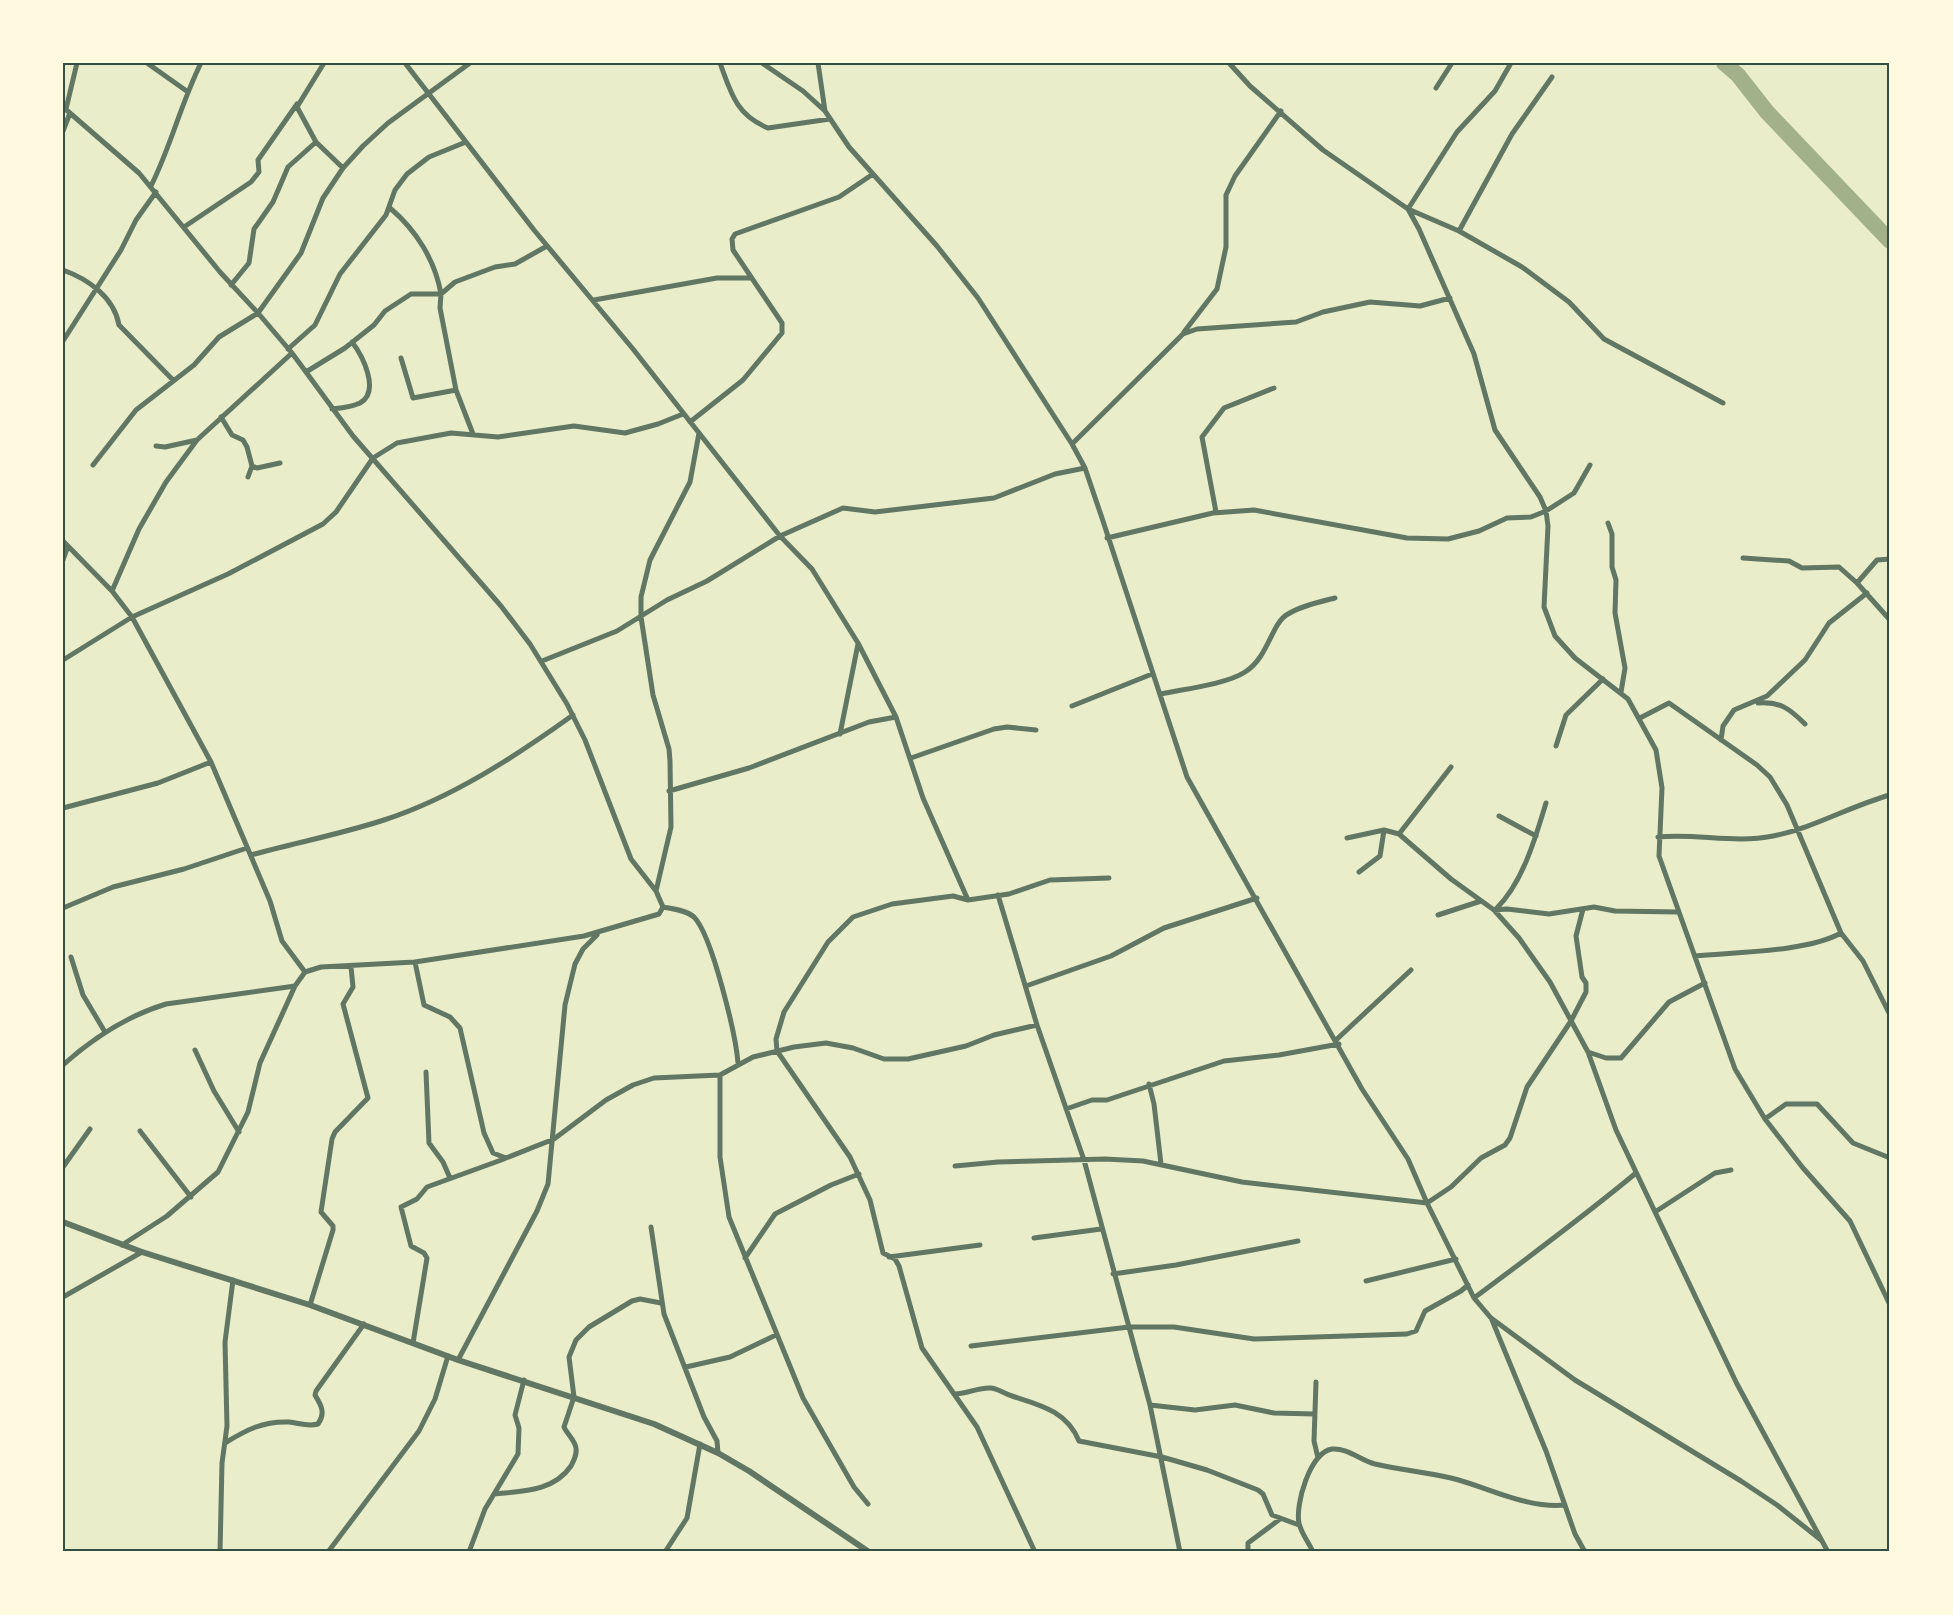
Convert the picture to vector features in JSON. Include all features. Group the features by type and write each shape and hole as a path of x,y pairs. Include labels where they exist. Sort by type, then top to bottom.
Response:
{"street":[{"path":"63,131 77,63"},
{"path":"147,63 188,92"},
{"path":"151,186 167,154 188,92 201,63"},
{"path":"184,227 251,182 259,172 258,160 324,63"},
{"path":"405,63 547,246 594,300 780,536 812,569 858,643 896,717 923,798 968,900"},
{"path":"93,465 136,410 194,365 219,338 258,312 295,264 323,198 343,168 376,132 470,63"},
{"path":"720,63 735,105 758,124 768,128 830,119"},
{"path":"762,63 803,91 825,111 873,174 937,246 978,298 1072,444 1084,468 1152,674 1161,694 1177,753 1187,777 1257,898 1362,1089 1408,1158 1427,1203 1474,1298 1491,1318 1575,1380 1778,1505 1821,1540"},
{"path":"818,63 825,111"},
{"path":"1229,63 1323,150 1408,210 1459,231 1522,267 1569,302 1604,339 1723,404"},
{"path":"1436,88 1452,63"},
{"path":"1408,210 1457,132 1495,91 1511,63"},
{"path":"1459,231 1512,134 1552,77"},
{"path":"297,104 297,109 316,142 343,168"},
{"path":"66,110 124,159 151,186 231,285 258,312 290,351 332,409 501,606 542,661 573,715 601,774 623,842 638,869 656,891 663,907"},
{"path":"1072,444 1183,334 1217,289 1226,247 1226,195 1235,176 1281,111"},
{"path":"231,285 249,263 254,229 273,202 288,167 316,142"},
{"path":"112,591 139,529 166,482 197,440 315,325 324,311 330,292 340,274 390,208 395,190 407,174 429,157 466,142"},
{"path":"690,422 743,380 782,333 782,323 732,250 732,239 735,234 816,207 873,174"},
{"path":"63,341 121,250 136,220 156,192"},
{"path":"390,208 413,229 436,274 441,294 440,308 456,390 473,434"},
{"path":"1408,210 1433,256 1474,354 1495,430 1540,497 1546,511 1548,526 1544,590 1547,616 1555,636 1562,646 1621,692 1653,740 1661,768 1663,805 1658,837 1659,856 1735,1069 1765,1119 1803,1168 1850,1221 1890,1305"},
{"path":"306,372 352,342 378,321 385,311 411,294 441,294 455,282 495,267 515,264 547,246"},
{"path":"63,270 97,289 116,312 119,325 172,380"},
{"path":"594,300 717,278 751,278"},
{"path":"1183,334 1197,330 1296,322 1323,312 1370,302 1420,306 1450,298"},
{"path":"332,409 360,403 367,391 367,366 352,342"},
{"path":"401,358 413,398 456,390"},
{"path":"1216,512 1202,437 1224,408 1274,388"},
{"path":"63,660 132,617 228,574 322,524 336,512 373,458 406,440 451,433 498,438 574,426 625,433 683,414"},
{"path":"221,417 232,435 243,440 247,447 252,466 248,477"},
{"path":"656,891 670,835 669,749 656,708 641,617 640,597 650,560 690,482 699,433"},
{"path":"156,446 165,447 197,440"},
{"path":"252,466 257,468 280,463"},
{"path":"1107,538 1216,512 1264,511 1430,540 1464,536 1507,518 1531,517 1546,511 1574,494 1590,465"},
{"path":"542,661 617,631 667,600 707,581 780,536 843,508 875,512 994,498 1055,474 1084,468"},
{"path":"1608,523 1612,534 1616,627 1625,668 1621,692"},
{"path":"63,541 112,591 132,617 211,762 251,855 282,941 305,972"},
{"path":"63,560 68,546"},
{"path":"1743,558 1789,561 1802,567 1839,567 1857,583 1890,620"},
{"path":"1857,583 1877,560 1890,559"},
{"path":"1756,703 1767,696 1805,660 1829,623 1867,594"},
{"path":"1161,694 1230,680 1244,673 1262,659 1272,635 1288,613 1335,598"},
{"path":"840,734 858,643"},
{"path":"1072,706 1152,674"},
{"path":"1556,746 1566,715 1603,679"},
{"path":"1721,740 1723,726 1734,710 1756,703 1769,702 1786,706 1804,724"},
{"path":"1640,718 1670,703 1765,771 1780,791 1798,829 1841,933 1863,961 1890,1015"},
{"path":"251,855 385,820 441,796 532,745 573,715"},
{"path":"669,791 749,768 869,722 896,717"},
{"path":"911,758 994,729 1007,727 1036,730"},
{"path":"63,808 158,783 211,762"},
{"path":"1399,834 1451,767"},
{"path":"1658,837 1690,835 1740,840 1772,836 1798,829 1890,795"},
{"path":"1494,910 1507,898 1514,885 1536,836 1545,803"},
{"path":"1499,816 1536,836"},
{"path":"1359,872 1380,856 1384,830"},
{"path":"1347,838 1384,830 1399,834 1494,910 1541,966 1588,1052 1616,1130 1737,1384 1828,1552"},
{"path":"63,908 112,887 184,869 247,848"},
{"path":"1035,1552 977,1427 922,1348 899,1266 895,1259 887,1257 881,1246 870,1200 859,1174 836,1136 777,1051 776,1039 784,1012 828,942 853,916 892,904 953,896 968,900 998,895 1050,880 1109,878"},
{"path":"998,895 1037,1025 1084,1160 1150,1405 1180,1552"},
{"path":"1026,986 1111,957 1164,928 1257,898"},
{"path":"1437,915 1481,901"},
{"path":"122,1245 167,1216 218,1172 248,1112 260,1063 295,986 305,972 321,967 415,962 598,934 659,914 663,907"},
{"path":"663,907 690,914 700,925 727,1009 738,1063"},
{"path":"1494,910 1507,909 1549,914 1594,907 1616,911 1678,912"},
{"path":"955,1166 998,1162 1105,1159 1161,1164 1242,1182 1427,1203 1451,1187 1481,1158 1508,1142 1527,1087 1571,1021 1587,986 1582,977 1576,936 1583,909"},
{"path":"1695,956 1807,944 1831,939 1841,933"},
{"path":"459,1360 544,1197 554,1139 568,994 579,957 598,934"},
{"path":"71,957 83,994 105,1032"},
{"path":"415,962 424,1005 450,1017 460,1028 484,1132 493,1153 506,1158"},
{"path":"310,1305 333,1230 333,1226 321,1212 332,1139 335,1132 368,1098 343,1004 353,987 351,967"},
{"path":"1066,1109 1088,1101 1107,1100 1149,1084 1224,1061 1279,1055 1337,1042 1411,970"},
{"path":"1588,1052 1606,1058 1622,1058 1669,1002 1705,983"},
{"path":"63,1065 105,1032 147,1010 166,1004 295,986"},
{"path":"414,1343 427,1258 411,1246 400,1210 404,1204 417,1198 427,1187 554,1139 587,1111 644,1080 720,1075 738,1063 777,1051 826,1043 853,1048 884,1059 908,1059 966,1046 994,1035 1037,1025"},
{"path":"195,1050 214,1091 239,1131"},
{"path":"426,1072 429,1143 443,1162 450,1178"},
{"path":"720,1075 720,1157 729,1217 803,1398 854,1487 868,1504"},
{"path":"1149,1084 1154,1104 1161,1164"},
{"path":"1765,1119 1786,1104 1817,1104 1853,1143 1890,1158"},
{"path":"63,1167 90,1129"},
{"path":"140,1131 191,1197"},
{"path":"1654,1212 1715,1173 1731,1170"},
{"path":"1474,1298 1545,1247 1568,1225 1636,1173"},
{"path":"745,1258 775,1214 831,1185 859,1174"},
{"path":"63,1222 142,1252 310,1305 459,1360 634,1416 718,1453 776,1487 869,1552"},
{"path":"651,1227 661,1303 704,1417 717,1441 718,1453"},
{"path":"1034,1238 1101,1229"},
{"path":"1113,1274 1188,1263 1298,1241"},
{"path":"887,1257 980,1245"},
{"path":"63,1297 142,1252"},
{"path":"1366,1281 1456,1259"},
{"path":"220,1552 221,1489 228,1408 225,1342 233,1280"},
{"path":"971,1346 1129,1327 1174,1327 1254,1339 1407,1334 1416,1331 1428,1308 1468,1285"},
{"path":"494,1494 544,1487 557,1481 567,1472 576,1457 574,1443 564,1427 574,1397 569,1357 581,1333 632,1301 640,1299 661,1303"},
{"path":"1491,1318 1575,1534 1586,1552"},
{"path":"225,1443 257,1425 280,1422 318,1424 322,1416 322,1405 315,1395 316,1391 364,1324"},
{"path":"686,1367 730,1357 776,1335"},
{"path":"328,1552 419,1431 435,1399 448,1356"},
{"path":"469,1552 479,1522 518,1454 519,1428 515,1415 524,1380"},
{"path":"1316,1382 1314,1441 1318,1458"},
{"path":"954,1394 969,1394 982,1388 1003,1391 1057,1412 1073,1426 1079,1441 1162,1457 1207,1470 1258,1490 1263,1494 1272,1515 1299,1525"},
{"path":"1150,1405 1195,1410 1235,1405 1274,1413 1314,1414"},
{"path":"1890,1428 1890,1441"},
{"path":"665,1552 687,1518 700,1444"},
{"path":"1313,1552 1299,1525 1300,1502 1305,1484 1318,1458 1332,1449 1341,1450 1373,1463 1451,1478 1532,1503 1565,1505"},
{"path":"1248,1552 1248,1543 1280,1519"}],"waterway":[{"path":"1724,63 1738,75 1767,112 1890,241"}]}
